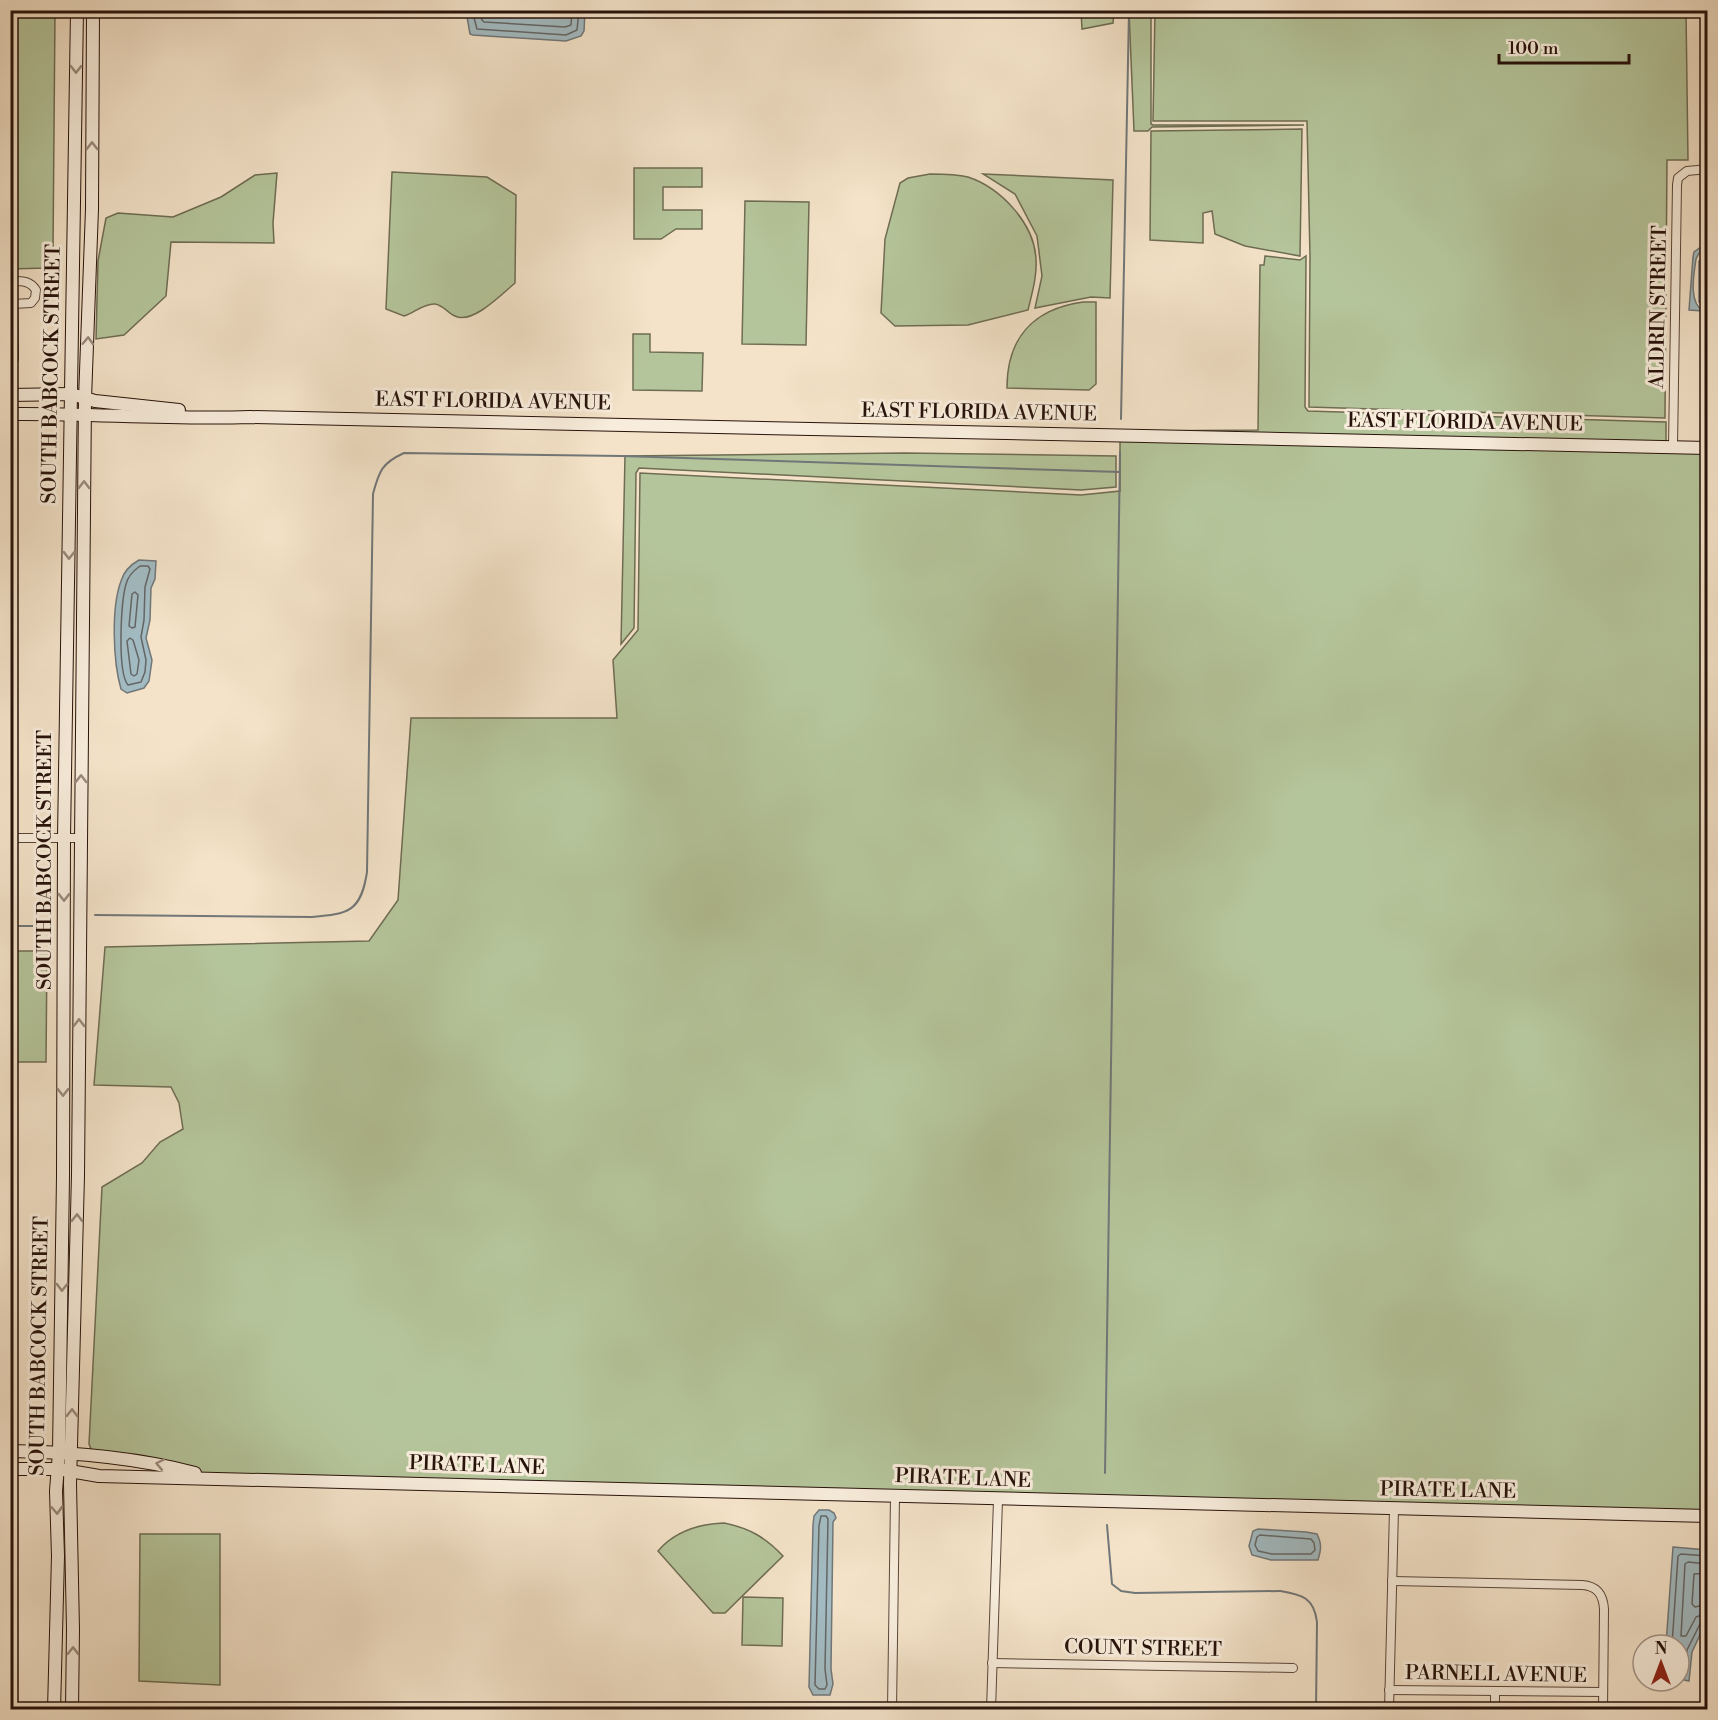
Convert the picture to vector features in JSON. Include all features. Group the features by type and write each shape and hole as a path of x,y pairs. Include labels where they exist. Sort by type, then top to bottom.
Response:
{"street":[{"name":"SOUTH BABCOCK STREET","path":"65,1453 64,838 77,10"},
{"name":"SOUTH BABCOCK STREET","path":"72,1710 73,1629 64,1470 78,1175 85,399 92,209 93,10"},
{"name":"ALDRIN STREET","path":"1673,447 1677,185 1678,177 1687,171 1707,169"},
{"path":"10,365 14,359 13,304"},
{"path":"10,395 71,394"},
{"name":"EAST FLORIDA AVENUE","path":"71,394 85,399 250,417"},
{"name":"EAST FLORIDA AVENUE","path":"10,414 250,417 1707,448"},
{"path":"10,838 80,838"},
{"name":"PIRATE LANE","path":"10,1451 65,1453 157,1463 217,1478"},
{"name":"PIRATE LANE","path":"10,1469 64,1470 99,1476 1707,1516"},
{"name":"SOUTH BABCOCK STREET","path":"54,1710 58,1556 56,1491 64,1470"},
{"path":"892,1710 895,1497"},
{"path":"991,1710 998,1500"},
{"path":"1389,1710 1394,1509"},
{"path":"1392,1581 1582,1585 1595,1588 1603,1599 1604,1609 1602,1710"},
{"name":"COUNT STREET","path":"992,1663 1293,1668"},
{"name":"PARNELL AVENUE","path":"1389,1690 1603,1692"},
{"path":"1495,1691 1495,1710"}],"green space":[{"path":"10,11 55,11 53,250 45,268 11,269"},
{"path":"1081,11 1114,11 1113,23 1082,29"},
{"path":"1129,11 1151,11 1151,124 1304,125 1152,127 1148,131 1134,131"},
{"path":"1155,11 1686,11 1688,160 1667,160 1665,418 1309,407 1310,256 1307,121 1153,121"},
{"path":"1302,129 1300,256 1245,246 1215,234 1212,211 1203,213 1203,243 1150,240 1151,131"},
{"path":"634,168 702,168 702,187 663,187 663,210 702,210 702,229 676,229 661,239 634,239"},
{"path":"392,172 487,177 516,195 515,283 486,307 462,318 435,304 427,305 404,316 386,309"},
{"path":"277,173 273,223 274,243 171,242 166,296 124,335 96,339 98,261 106,218 118,213 173,217 221,197 255,175"},
{"path":"930,174 963,176 980,182 1004,199 1023,221 1030,233 1036,260 1035,279 1028,310 968,325 895,326 881,313 885,239 900,183 908,178"},
{"path":"983,174 1113,180 1110,298 1091,297 1035,308 1042,276 1037,236 1015,194"},
{"path":"745,201 809,202 806,345 742,344"},
{"path":"1265,256 1300,260 1306,256 1305,407 1308,411 1666,422 1666,442 1137,431 1258,430 1260,265 1264,265"},
{"path":"1083,302 1096,302 1096,384 1089,390 1007,388 1012,354 1026,329 1050,311"},
{"path":"633,334 650,334 650,352 703,353 702,391 633,390"},
{"path":"1120,436 1707,448 1707,1516 217,1478 94,1456 89,1444 102,1187 142,1163 160,1142 183,1129 179,1103 171,1087 94,1085 105,947 369,941 398,900 411,718 617,718 613,660 638,630 640,473 1081,495 1120,491"},
{"path":"905,453 1116,456 1116,487 1081,490 639,468 636,473 634,628 621,644 625,456"},
{"path":"11,951 47,951 46,1062 11,1062"},
{"path":"724,1523 756,1534 783,1556 725,1613 713,1613 658,1551 672,1538 688,1530"},
{"path":"140,1534 220,1534 220,1685 139,1681"},
{"path":"743,1597 783,1598 782,1646 742,1645"}],"water":[{"path":"466,11 585,11 584,31 581,36 566,41 473,35 470,34"},
{"path":"1701,247 1707,247 1707,249 1699,253 1696,259 1693,287 1695,301 1703,311 1689,310 1693,257 1694,252"},
{"path":"1707,254 1707,308 1699,302 1699,261"},
{"path":"139,560 156,561 146,638 152,660 149,681 144,688 127,693 121,689 118,677 114,620 121,581 130,566"},
{"path":"819,1510 829,1510 836,1518 833,1522 831,1669 833,1684 830,1695 813,1695 809,1687 813,1525 814,1516"},
{"path":"1258,1529 1317,1534 1320,1541 1318,1560 1271,1560 1252,1555 1249,1546 1253,1531"},
{"path":"1673,1547 1707,1550 1707,1620 1692,1652 1691,1662 1691,1633 1667,1633"}],"waterway":[{"path":"1121,419 1129,10"},
{"path":"1105,1473 1120,452"},
{"path":"95,915 312,917 344,912 356,903 361,895 367,872 373,494 382,469 391,460 404,453 621,456 1120,472"},
{"path":"10,926 39,926"},
{"path":"1107,1525 1112,1584 1121,1591 1135,1593 1280,1591 1301,1596 1310,1602 1317,1622 1316,1710"}]}
